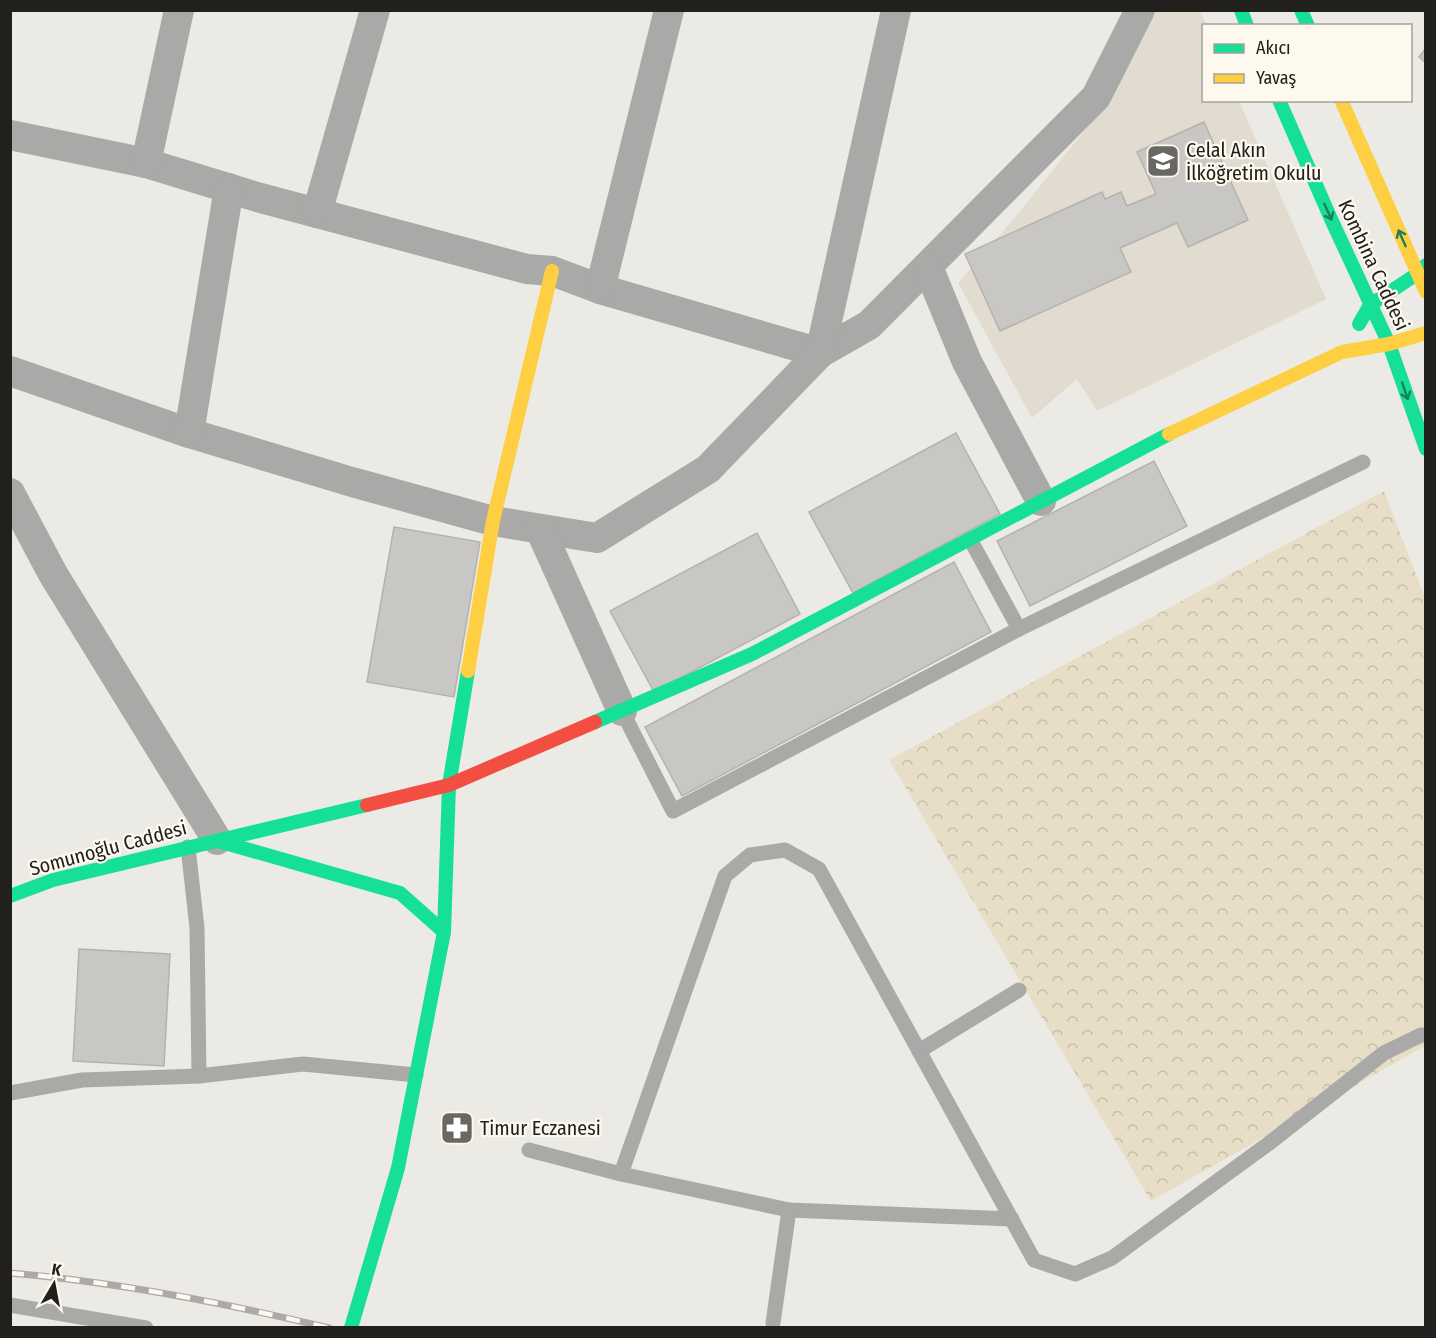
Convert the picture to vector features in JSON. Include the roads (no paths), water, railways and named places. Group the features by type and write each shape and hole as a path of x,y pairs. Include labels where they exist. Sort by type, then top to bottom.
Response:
{"main road":[{"path":"1240,10 1246,24"},
{"path":"1301,10 1307,24"},
{"name":"Kombina Caddesi","path":"1281,102 1389,344 1425,449"},
{"name":"Kombina Caddesi","path":"1342,102 1421,269 1425,292"},
{"path":"1342,352 1370,305 1421,269"},
{"path":"351,1328 398,1167 444,932 449,785 493,521 552,271"},
{"name":"Somunoğlu Caddesi","path":"10,896 52,880 449,785 752,654 1168,435 1342,352 1389,344 1425,333"},
{"path":"217,840 400,893 444,932"}],"street":[{"path":"146,163 179,10"},
{"path":"317,213 375,10"},
{"path":"600,289 669,10"},
{"path":"820,353 896,10"},
{"path":"10,371 189,434 352,482 493,521 597,538 708,469 820,353 869,325 1096,97 1140,10"},
{"path":"10,135 146,163 317,213 527,269 552,271 600,289 820,353"},
{"path":"189,434 229,188"},
{"path":"928,267 967,362 1041,501"},
{"path":"10,493 53,574 217,840"},
{"path":"540,529 622,711"}],"lane":[{"path":"622,711 674,811 1019,629 1363,462"},
{"path":"970,539 1019,629"},
{"path":"188,847 197,928 199,1076"},
{"path":"621,1174 725,876 750,855 785,850 819,869 1034,1260 1075,1274 1112,1258 1268,1144 1384,1053 1425,1035"},
{"path":"919,1051 1018,990"},
{"path":"10,1093 82,1080 199,1076 303,1064 416,1075"},
{"path":"529,1150 621,1174 789,1210 1012,1219"},
{"path":"773,1323 789,1210"},
{"path":"10,1305 146,1328"}],"railway":[{"path":"10,1273 171,1294 329,1328"}],"place":[{"name":"Celal Akın İlköğretim Okulu","path":"1163,161"},
{"name":"Timur Eczanesi","path":"457,1128"}]}
